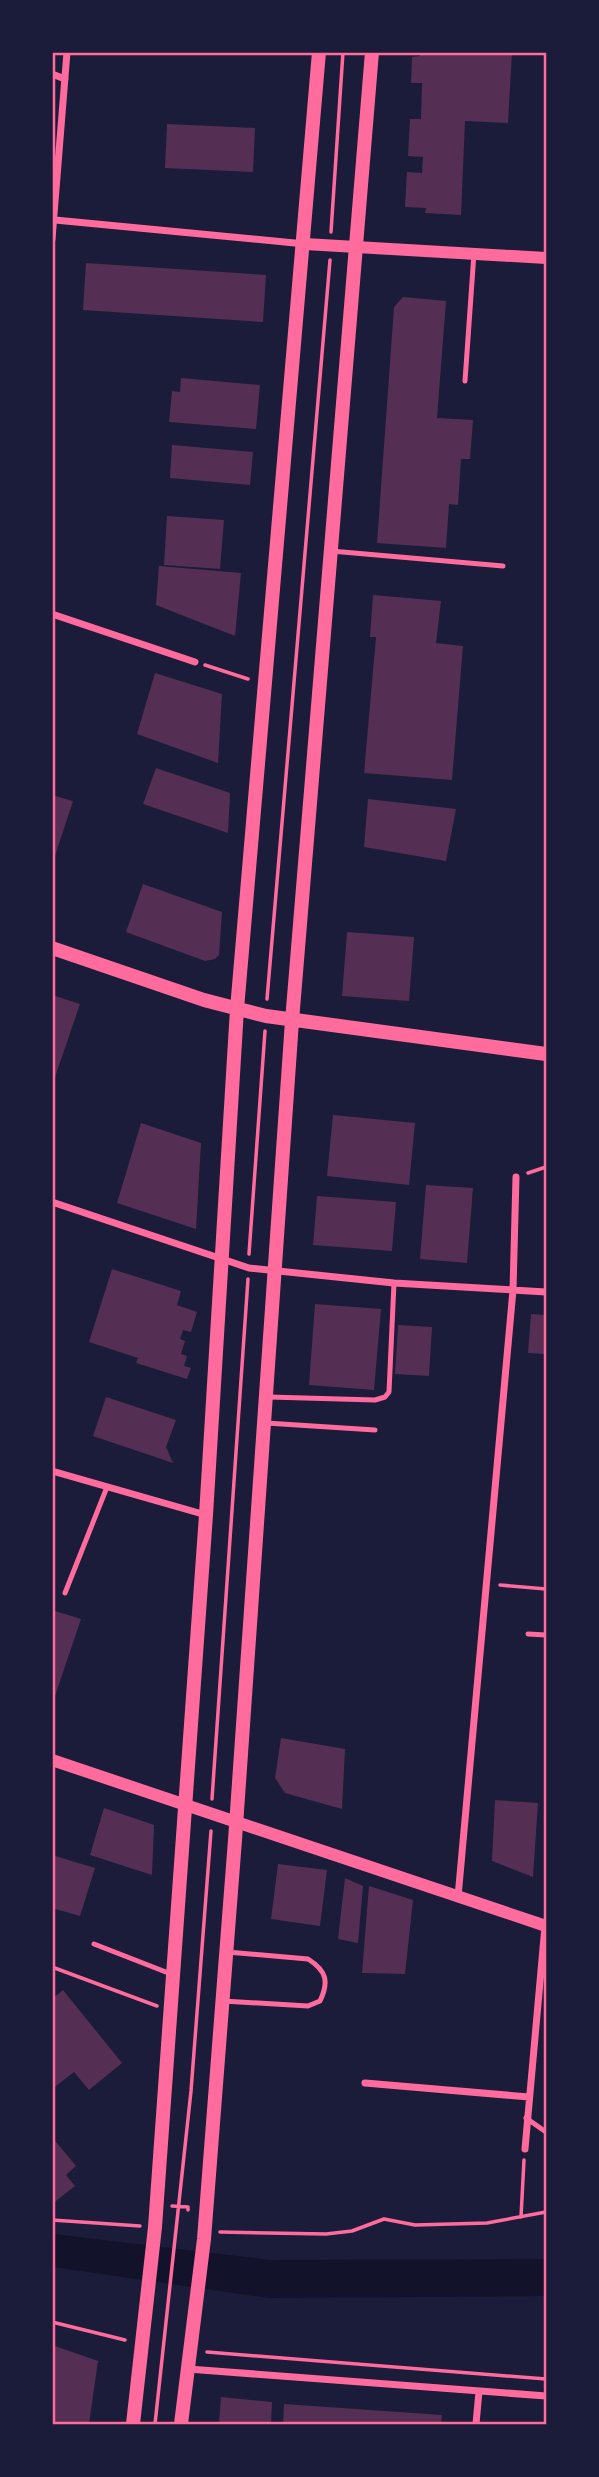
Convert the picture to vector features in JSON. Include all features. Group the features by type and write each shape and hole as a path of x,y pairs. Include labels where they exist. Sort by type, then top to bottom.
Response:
{"main road":[{"path":"133,2424 148,2301 174,1975 223,1260 237,1009 305,244 319,52"},
{"path":"181,2424 204,2235 223,2001 292,1021 372,52"},
{"path":"52,948 237,1009 266,1016 547,1054"}],"street":[{"path":"52,239 67,52"},
{"path":"52,74 65,79"},
{"path":"55,220 305,244 547,258"},
{"path":"52,614 195,662"},
{"path":"458,1897 513,1290 516,1178"},
{"path":"52,1202 249,1268 394,1283 547,1292"},
{"path":"52,1471 206,1516"},
{"path":"52,1760 546,1926 524,2148"},
{"path":"365,2082 529,2097"},
{"path":"188,2369 547,2396"},
{"path":"476,2424 478,2391"}],"lane":[{"path":"465,381 474,253"},
{"path":"331,551 503,566"},
{"path":"265,1397 323,1400 375,1400 385,1397 389,1392 394,1283"},
{"path":"264,1423 375,1430"},
{"path":"65,1593 107,1487"},
{"path":"528,1634 547,1635"},
{"path":"94,1944 174,1975"},
{"path":"223,2001 308,2006 320,2001 326,1978 320,1966 308,1959 226,1952"},
{"path":"526,2118 547,2132"}],"path":[{"path":"155,2424 191,2091 266,1016 331,246 343,52"},
{"path":"195,662 266,686"},
{"path":"516,1178 546,1167 547,1160"},
{"path":"488,1584 547,1589"},
{"path":"52,1967 159,2006"},
{"path":"521,2217 524,2148"},
{"path":"204,2235 326,2234 352,2231 384,2219 415,2225 487,2223 547,2212"},
{"path":"52,2220 154,2235"},
{"path":"52,2322 126,2340"},
{"path":"190,2350 547,2379"}],"shaded area":[{"path":"53,2234 270,2260 546,2259 546,2296 269,2298 53,2267"}],"building":[{"path":"420,52 512,52 508,123 465,121 461,215 425,213 426,208 405,207 407,172 422,173 423,157 408,156 410,119 421,119 422,83 411,83 412,57 420,56"},
{"path":"167,124 255,128 253,172 165,168"},
{"path":"86,263 266,275 263,322 83,310"},
{"path":"403,297 446,301 437,418 473,420 470,459 461,459 458,505 449,504 446,548 377,543 394,307"},
{"path":"181,378 260,385 256,429 169,422 172,391 180,392"},
{"path":"172,445 253,452 250,485 170,478"},
{"path":"167,516 224,520 220,569 164,565"},
{"path":"159,566 241,573 235,636 156,605"},
{"path":"373,595 441,601 436,643 463,646 452,780 364,773 376,637 370,637"},
{"path":"155,673 222,694 218,763 137,734"},
{"path":"156,768 230,793 228,833 143,804"},
{"path":"52,795 73,801 53,862 52,862"},
{"path":"368,799 456,809 446,861 364,847"},
{"path":"143,884 222,912 219,955 215,959 205,961 126,932"},
{"path":"347,932 414,937 409,1001 342,996"},
{"path":"52,995 80,1004 53,1083 52,1083"},
{"path":"333,1115 415,1123 409,1185 327,1176"},
{"path":"141,1123 201,1143 196,1229 117,1203"},
{"path":"426,1185 473,1188 467,1263 420,1259"},
{"path":"317,1196 396,1202 392,1251 313,1245"},
{"path":"112,1269 181,1291 177,1305 197,1312 191,1332 183,1330 180,1339 185,1341 181,1354 187,1356 184,1366 191,1368 187,1379 136,1363 138,1358 89,1342"},
{"path":"315,1304 381,1309 374,1390 309,1385"},
{"path":"531,1314 546,1315 546,1354 528,1353"},
{"path":"398,1325 432,1327 429,1376 395,1374"},
{"path":"106,1397 176,1420 166,1447 173,1463 93,1436"},
{"path":"52,1610 81,1619 53,1702 52,1702"},
{"path":"281,1738 345,1749 342,1809 285,1793 275,1778"},
{"path":"495,1800 538,1803 533,1877 492,1861"},
{"path":"104,1808 154,1825 152,1875 90,1855"},
{"path":"52,1855 95,1868 80,1916 52,1908"},
{"path":"278,1864 327,1870 320,1926 271,1919"},
{"path":"345,1878 363,1886 358,1943 338,1939"},
{"path":"369,1886 413,1900 405,1974 362,1973"},
{"path":"63,1990 122,2063 89,2090 74,2072 52,2089 52,1999"},
{"path":"52,2137 76,2166 66,2175 75,2186 52,2204"},
{"path":"52,2345 98,2361 89,2424 52,2424"},
{"path":"221,2397 272,2402 271,2424 219,2424"},
{"path":"284,2404 442,2415 441,2424 283,2424"}]}
